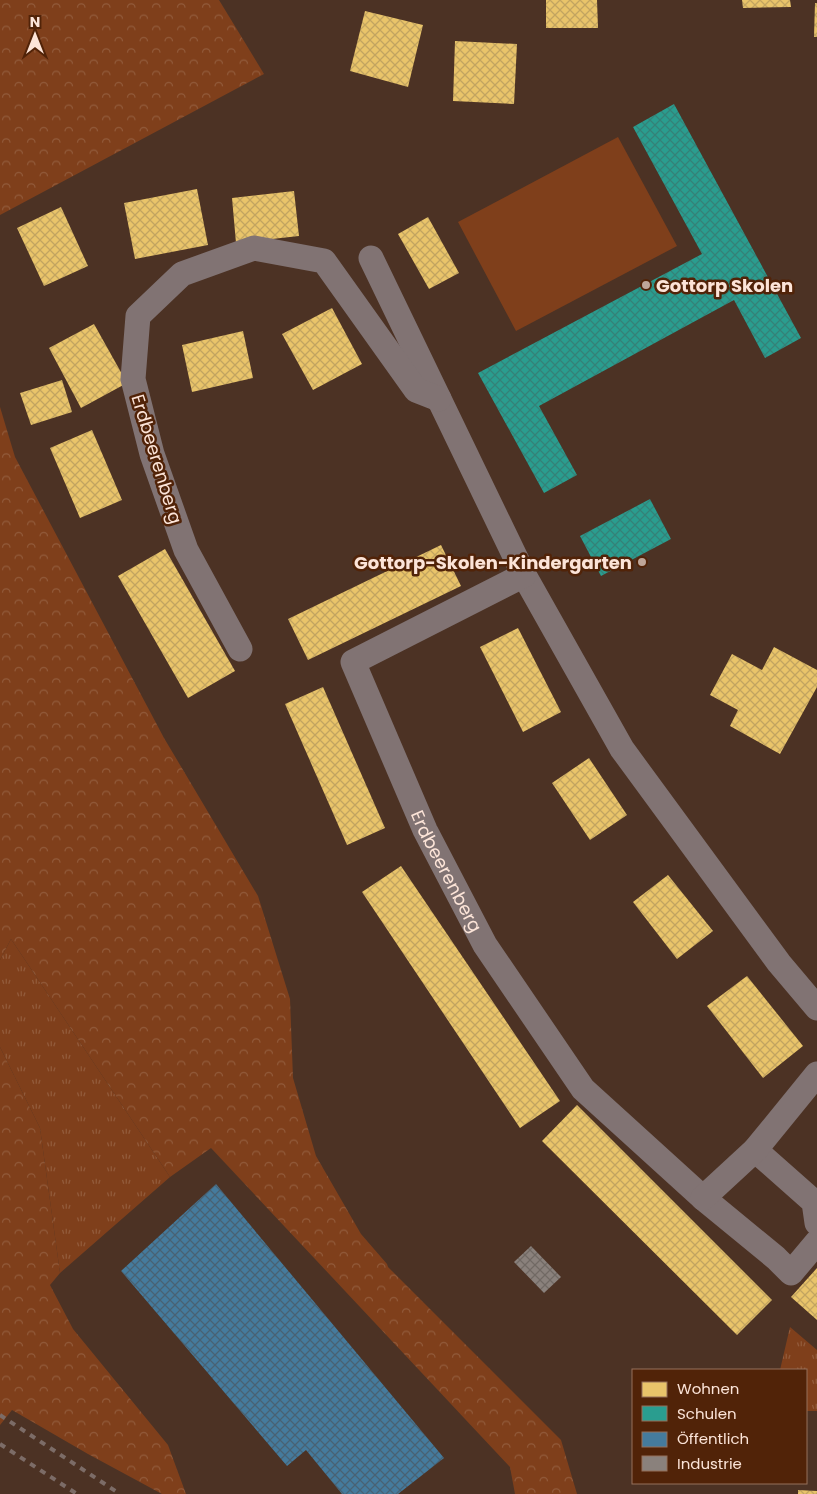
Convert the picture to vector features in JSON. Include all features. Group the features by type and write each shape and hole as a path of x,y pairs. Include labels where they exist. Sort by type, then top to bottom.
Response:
{"street":[{"name":"Erdbeerenberg","path":"240,649 186,550 152,454 133,380 138,316 182,274 254,248 324,261 416,390 439,399"},
{"path":"371,258 524,575 622,749 779,963 817,1008"},
{"name":"Erdbeerenberg","path":"524,575 354,662 425,830 485,945 583,1089 702,1198 776,1258 790,1273 817,1242"},
{"path":"702,1198 755,1150 817,1074"},
{"path":"755,1150 814,1202 817,1223"}],"green space":[{"path":"0,0 219,0 264,74 0,215"},
{"path":"618,137 677,246 516,331 458,222"},
{"path":"0,407 15,457 164,738 258,896 290,999 293,1078 316,1156 361,1234 388,1267 561,1440 577,1494 515,1494 510,1467 211,1148 170,1177 11,939 0,960"},
{"path":"11,939 170,1177 60,1273 40,1128 0,1047 0,960"},
{"path":"0,1047 40,1128 60,1273 50,1285 73,1329 168,1445 186,1494 162,1494 12,1410 0,1425"},
{"path":"790,1327 817,1350 817,1411 807,1411 807,1369 780,1369"}],"building: Wohnen":[{"path":"546,0 597,0 598,28 546,28"},
{"path":"742,0 790,0 791,7 743,8"},
{"path":"815,3 817,3 817,37 814,37"},
{"path":"365,11 423,25 408,87 350,71"},
{"path":"455,41 517,44 514,104 453,101"},
{"path":"197,189 208,245 135,259 124,203"},
{"path":"294,191 299,236 236,243 232,198"},
{"path":"61,207 88,266 44,286 17,228"},
{"path":"428,217 459,273 429,289 398,234"},
{"path":"332,308 362,364 313,390 282,334"},
{"path":"94,324 127,383 81,408 49,348"},
{"path":"243,331 253,378 192,392 182,345"},
{"path":"62,380 72,412 31,425 20,393"},
{"path":"92,430 122,500 80,518 50,448"},
{"path":"441,545 461,586 308,660 288,619"},
{"path":"165,549 235,671 188,698 118,576"},
{"path":"518,628 561,712 523,732 480,647"},
{"path":"774,647 817,670 817,687 780,754 730,726 738,710 710,695 732,654 762,670"},
{"path":"323,687 385,828 347,845 285,704"},
{"path":"589,758 627,815 590,840 552,783"},
{"path":"401,866 560,1101 520,1128 362,892"},
{"path":"668,875 713,931 677,959 633,902"},
{"path":"747,976 803,1046 763,1078 707,1006"},
{"path":"577,1105 772,1300 737,1335 542,1141"},
{"path":"817,1268 817,1320 791,1297"},
{"path":"798,1490 817,1491 817,1494 798,1494"}],"building: Schulen":[{"path":"674,104 801,338 765,358 734,300 539,406 577,475 544,493 478,373 702,254 633,127"},
{"path":"650,499 671,539 601,576 580,536"}],"building: Öffentlich":[{"path":"216,1184 444,1458 398,1494 342,1494 306,1450 287,1466 121,1271"}],"building: Industrie":[{"path":"531,1246 561,1277 544,1293 514,1262"}],"railway":[{"path":"0,1415 120,1494"},
{"path":"0,1444 77,1494"}],"place":[{"name":"Gottorp Skolen","path":"646,285"},
{"name":"Gottorp-Skolen-Kindergarten","path":"642,562"}]}
